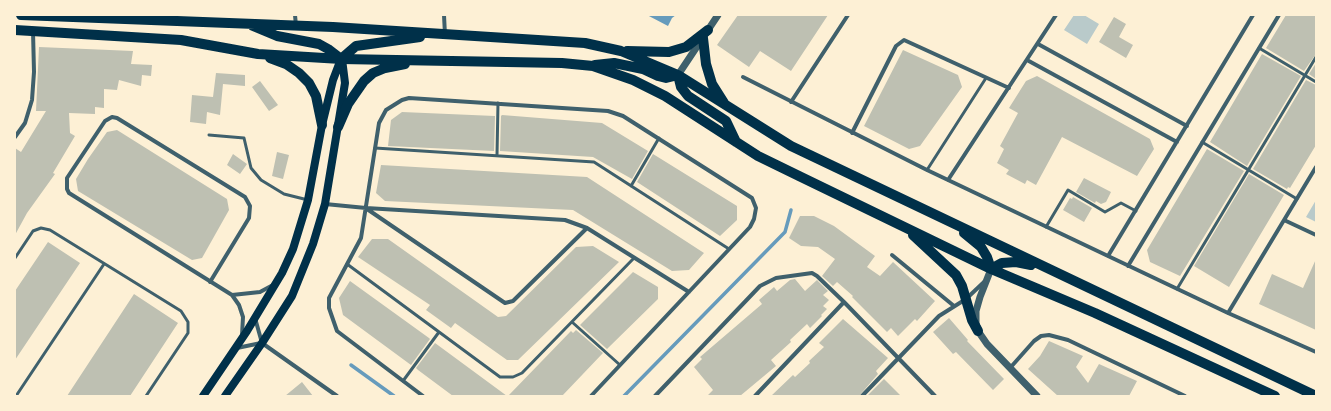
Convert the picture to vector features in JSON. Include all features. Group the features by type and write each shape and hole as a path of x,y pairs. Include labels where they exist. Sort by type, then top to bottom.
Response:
{"main road":[{"path":"21,15 296,26 434,34 445,36 585,43 621,50 669,52 686,47 705,34"},
{"path":"225,396 262,343 297,284 313,244 325,204 345,83 341,59 328,48 319,44 270,34 249,25"},
{"path":"15,30 181,40 258,54 341,59 562,63 593,66 614,63 643,69 666,78 678,75"},
{"path":"203,396 255,318 276,283 293,249 308,200 322,125 333,80 341,59 356,46 434,34"},
{"path":"705,34 706,64 712,84 723,102 739,115"},
{"path":"621,50 678,75 739,115 791,146 1316,396"},
{"path":"258,54 286,64 299,73 309,83 316,96 322,125"},
{"path":"338,127 355,92 364,81 374,73 385,68 422,60"},
{"path":"593,66 638,83 665,96 736,142 799,176 991,269 1095,313 1275,396"},
{"path":"678,75 681,88 688,96 726,121 736,142"},
{"path":"896,222 949,266 962,286 972,320 978,331"},
{"path":"952,223 981,248 987,257 991,269"},
{"path":"991,269 1002,263 1016,262 1044,267"}],"street":[{"path":"295,15 296,26"},
{"path":"444,15 445,36"},
{"path":"678,75 718,15"},
{"path":"790,102 848,15"},
{"path":"948,180 1056,15"},
{"path":"1108,256 1253,15"},
{"path":"1128,266 1279,15"},
{"path":"15,137 25,123 32,100 34,72 32,30"},
{"path":"852,133 896,46 900,42 908,41 1009,88"},
{"path":"1038,44 1187,126"},
{"path":"1027,60 1177,142"},
{"path":"743,77 927,170 1228,313 1316,352"},
{"path":"423,396 337,331 329,308 329,298 361,238 379,124 386,110 402,100 409,98 608,111 623,116 752,198 756,208 754,219 750,227 591,396"},
{"path":"210,282 249,218 250,206 245,197 117,118 112,117 105,121 67,178 67,189 69,193 232,296 239,305 243,317 241,339"},
{"path":"1228,313 1316,167"},
{"path":"325,204 366,208 565,220 587,228 689,292"},
{"path":"366,208 505,303 513,301 587,228"},
{"path":"1284,220 1316,235"},
{"path":"892,255 954,306"},
{"path":"991,269 986,279 976,311 976,324 978,331 987,344 1037,396"},
{"path":"655,396 760,286 776,278 812,273 844,302 935,396"},
{"path":"862,396 938,316 966,298 986,279"},
{"path":"232,296 260,292 276,283"},
{"path":"755,396 844,302"},
{"path":"255,318 262,343 337,396"},
{"path":"1010,368 1034,341 1041,336 1049,336 1068,340 1185,396"},
{"path":"235,348 262,343"}],"lane":[{"path":"1259,48 1316,82"},
{"path":"1177,289 1316,58"},
{"path":"927,170 986,78"},
{"path":"497,155 498,103"},
{"path":"209,135 244,138 250,168 261,180 284,194 308,200"},
{"path":"631,186 659,138"},
{"path":"1202,142 1297,199"},
{"path":"375,148 594,162 729,249"},
{"path":"1046,227 1068,190 1105,212 1121,203 1136,211"},
{"path":"15,258 33,232 41,228 50,230 181,311 188,322 188,333 146,396"},
{"path":"347,264 500,377 513,377 522,373 634,258"},
{"path":"16,396 104,264"},
{"path":"572,322 620,365"},
{"path":"403,381 439,332"}],"shaded area":[{"path":"1074,15 1084,15 1099,24 1087,44 1064,30"},
{"path":"1316,200 1316,222 1306,217"}],"water":[{"path":"647,15 676,15 672,18 668,26"}],"building":[{"path":"738,15 828,15 791,71 760,51 749,67 717,45"},
{"path":"1286,15 1316,15 1316,54 1304,71 1266,48"},
{"path":"1114,17 1126,24 1119,37 1133,45 1126,58 1099,42"},
{"path":"39,47 133,51 131,64 152,65 151,76 142,75 141,86 119,80 117,90 104,89 104,108 95,107 95,114 69,113 70,133 75,136 53,173 55,174 27,213 15,235 15,148 21,152 46,111 36,111"},
{"path":"903,50 958,75 962,87 920,146 909,149 864,126"},
{"path":"1262,54 1301,76 1247,166 1210,142"},
{"path":"1316,63 1316,79 1309,74"},
{"path":"216,73 245,75 245,86 223,84 220,115 207,112 206,124 190,122 192,95 213,97"},
{"path":"1037,76 1150,139 1154,149 1137,176 1062,137 1036,185 1027,180 1025,184 1006,174 1009,170 997,163 1004,149 1000,146 1018,113 1009,108 1026,81"},
{"path":"1306,80 1316,85 1316,145 1290,188 1288,187 1287,189 1253,169"},
{"path":"260,81 278,105 269,111 252,87"},
{"path":"402,112 495,116 494,151 388,146 391,120"},
{"path":"502,115 602,123 648,151 632,179 593,157 500,151"},
{"path":"117,130 227,199 229,210 202,258 192,260 78,191 76,179 88,159 107,132"},
{"path":"1207,149 1244,171 1180,276 1150,262 1147,250"},
{"path":"277,152 289,155 283,179 272,176"},
{"path":"233,154 247,164 240,174 227,165"},
{"path":"653,154 737,206 737,220 720,236 637,182"},
{"path":"381,165 587,177 704,253 689,270 672,271 573,210 385,201 376,193"},
{"path":"1249,174 1284,195 1229,287 1194,266"},
{"path":"1084,178 1111,192 1106,202 1101,204 1096,201 1095,203 1076,192"},
{"path":"1073,197 1092,208 1084,222 1063,210 1070,198 1072,199"},
{"path":"800,216 814,216 834,226 875,256 867,267 880,276 893,262 935,301 917,321 915,319 898,336 891,328 887,332 852,297 853,296 837,282 833,286 822,276 835,259 818,247 801,246 789,238"},
{"path":"372,239 388,239 498,317 506,316 576,247 593,246 619,262 518,360 507,360 455,323 451,328 426,310 430,305 358,257"},
{"path":"48,242 80,263 15,360 15,291"},
{"path":"1316,259 1316,330 1259,304 1272,274 1303,288"},
{"path":"633,272 658,287 658,299 607,349 580,325"},
{"path":"795,279 805,291 817,280 828,291 823,295 829,300 823,306 827,309 821,315 822,316 810,328 807,324 790,340 791,342 771,360 776,366 740,396 707,396 713,390 694,367 702,359 700,357 762,304 759,300 774,287 777,291 790,280"},
{"path":"350,281 430,339 411,365 343,315 339,298"},
{"path":"134,294 178,323 130,396 67,396"},
{"path":"949,318 968,340 967,341 1004,379 993,390 956,352 953,354 933,332"},
{"path":"843,319 888,358 876,371 878,374 859,396 771,396 793,375 795,377 810,363 809,361 824,347 819,343"},
{"path":"576,330 603,353 562,396 508,396 571,331 573,333"},
{"path":"1049,341 1083,356 1076,367 1088,383 1099,364 1137,381 1129,396 1058,396 1028,369 1040,356"},
{"path":"435,343 507,396 453,396 416,368"},
{"path":"884,379 901,396 867,396"},
{"path":"302,382 313,396 285,396"}],"waterway":[{"path":"624,396 785,232 791,210"},
{"path":"351,365 394,396"}]}
